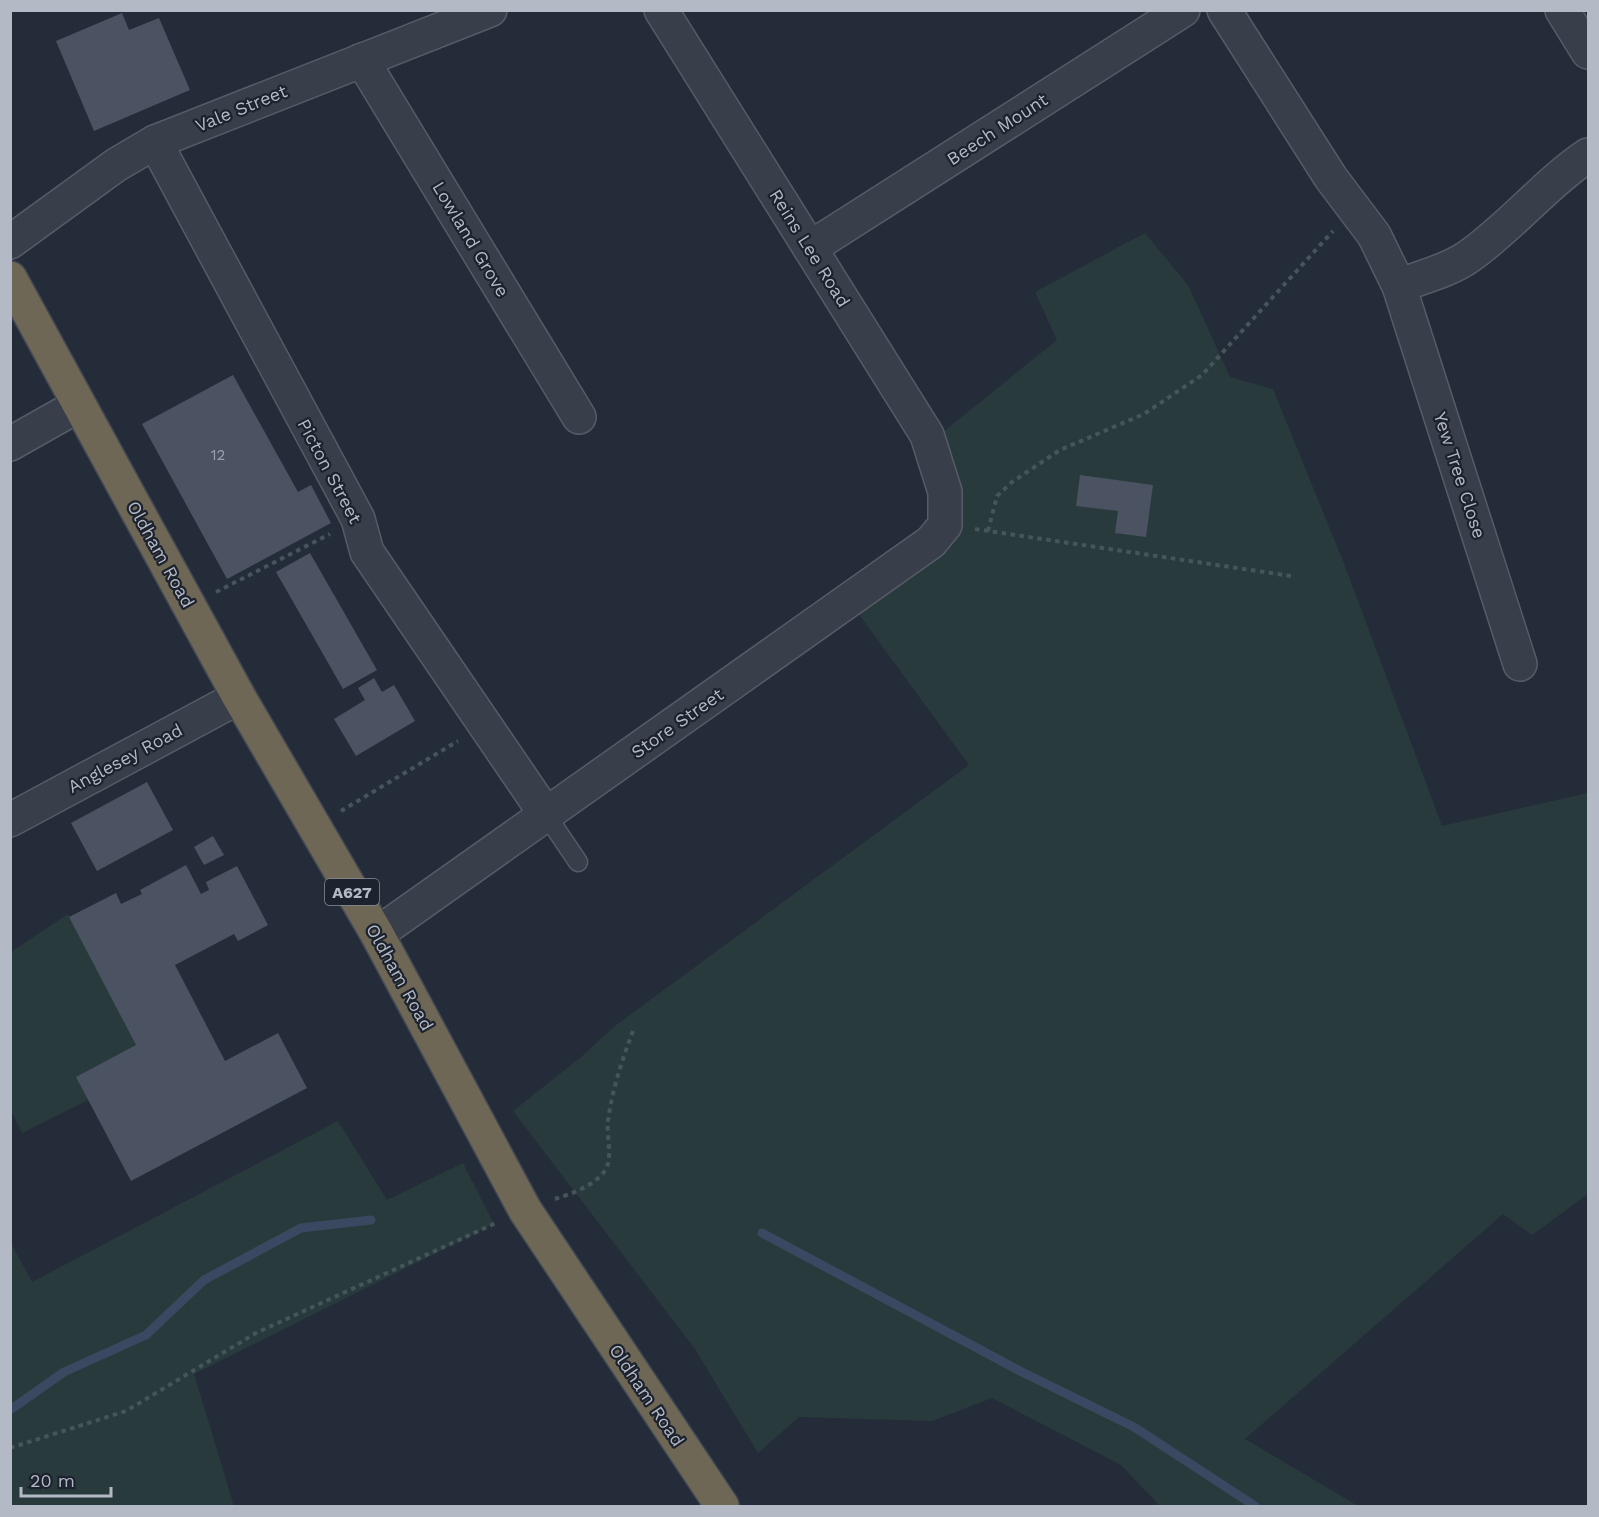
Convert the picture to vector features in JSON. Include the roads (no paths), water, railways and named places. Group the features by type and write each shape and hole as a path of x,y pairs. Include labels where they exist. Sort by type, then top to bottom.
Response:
{"highway":[{"name":"Oldham Road","path":"10,278 239,697 377,934 525,1210 714,1500"}],"street":[{"name":"Vale Street","path":"10,242 116,165 155,142 490,10"},
{"name":"Reins Lee Road","path":"661,10 927,435 945,492 945,525"},
{"name":"Beech Mount","path":"810,248 1183,10"},
{"name":"Yew Tree Close","path":"1224,10 1331,178 1374,235 1399,286 1520,664"},
{"path":"1562,10 1588,52"},
{"name":"Lowland Grove","path":"362,60 579,417"},
{"name":"Picton Street","path":"155,142 357,519 368,552 547,816"},
{"path":"1399,286 1465,259 1510,225 1573,165 1588,155"},
{"path":"10,444 79,405"},
{"name":"Store Street","path":"377,934 547,816 931,542 945,525"},
{"name":"Anglesey Road","path":"10,820 239,697"}],"lane":[{"path":"547,816 578,862"}],"waterway":[{"path":"10,1410 64,1372 146,1335 204,1280 301,1228 371,1220"},
{"path":"762,1233 1020,1371 1134,1427 1255,1506"}]}
